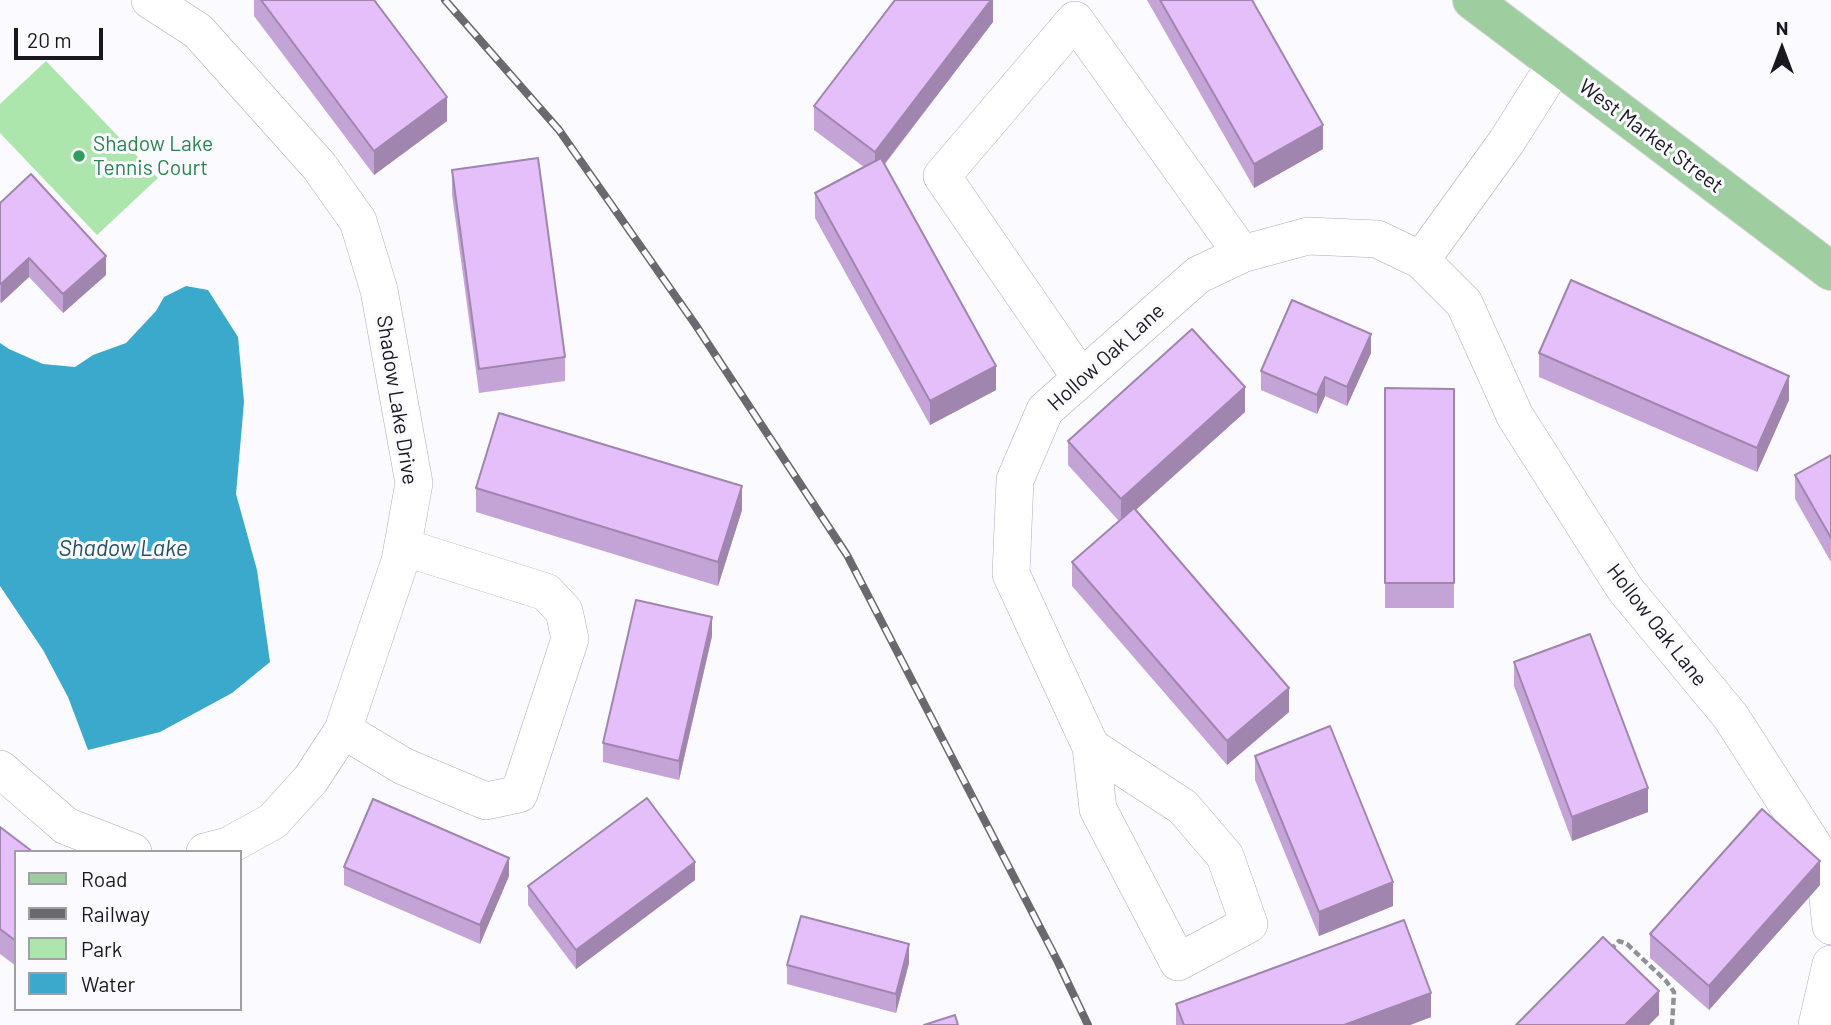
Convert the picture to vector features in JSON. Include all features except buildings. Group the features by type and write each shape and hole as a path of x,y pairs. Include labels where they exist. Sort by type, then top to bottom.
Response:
{"main road":[{"name":"West Market Street","path":"1472,0 1831,271"}],"street":[{"name":"Shadow Lake Drive","path":"150,0 198,31 318,166 358,220 379,289 414,483 400,561 343,730 311,779 273,821 228,846 213,850"},
{"path":"1081,378 942,176 1074,20 1242,254"},
{"path":"1420,260 1507,141 1555,65"},
{"name":"Hollow Oak Lane","path":"1091,747 1183,807 1225,856 1249,924 1178,962 1098,810 1091,747 1011,574 1014,480 1045,410 1198,275 1242,254 1308,236 1377,239 1420,260 1464,303 1515,416 1625,589 1731,717 1824,862 1831,926"},
{"path":"343,730 403,766 486,801 519,794 570,639 564,611 546,592 403,547"},
{"path":"0,769 66,826 128,850"},
{"path":"1817,1025 1831,964"}],"path":[{"path":"1609,951 1619,942 1627,944 1666,981 1674,992 1672,1025"}],"green space":[{"name":"Shadow Lake Tennis Court","path":"46,61 158,178 97,235 0,133 0,104"}],"water":[{"name":"Shadow Lake","path":"186,286 208,290 238,337 244,402 236,494 257,570 270,662 232,693 160,732 88,750 68,697 43,650 0,586 0,343 43,364 75,367 93,355 126,343 156,311 164,297"}],"railway":[{"path":"445,0 559,130 695,324 847,555 1088,1025"}],"place":[{"name":"Shadow Lake Tennis Court","path":"79,156"}]}
